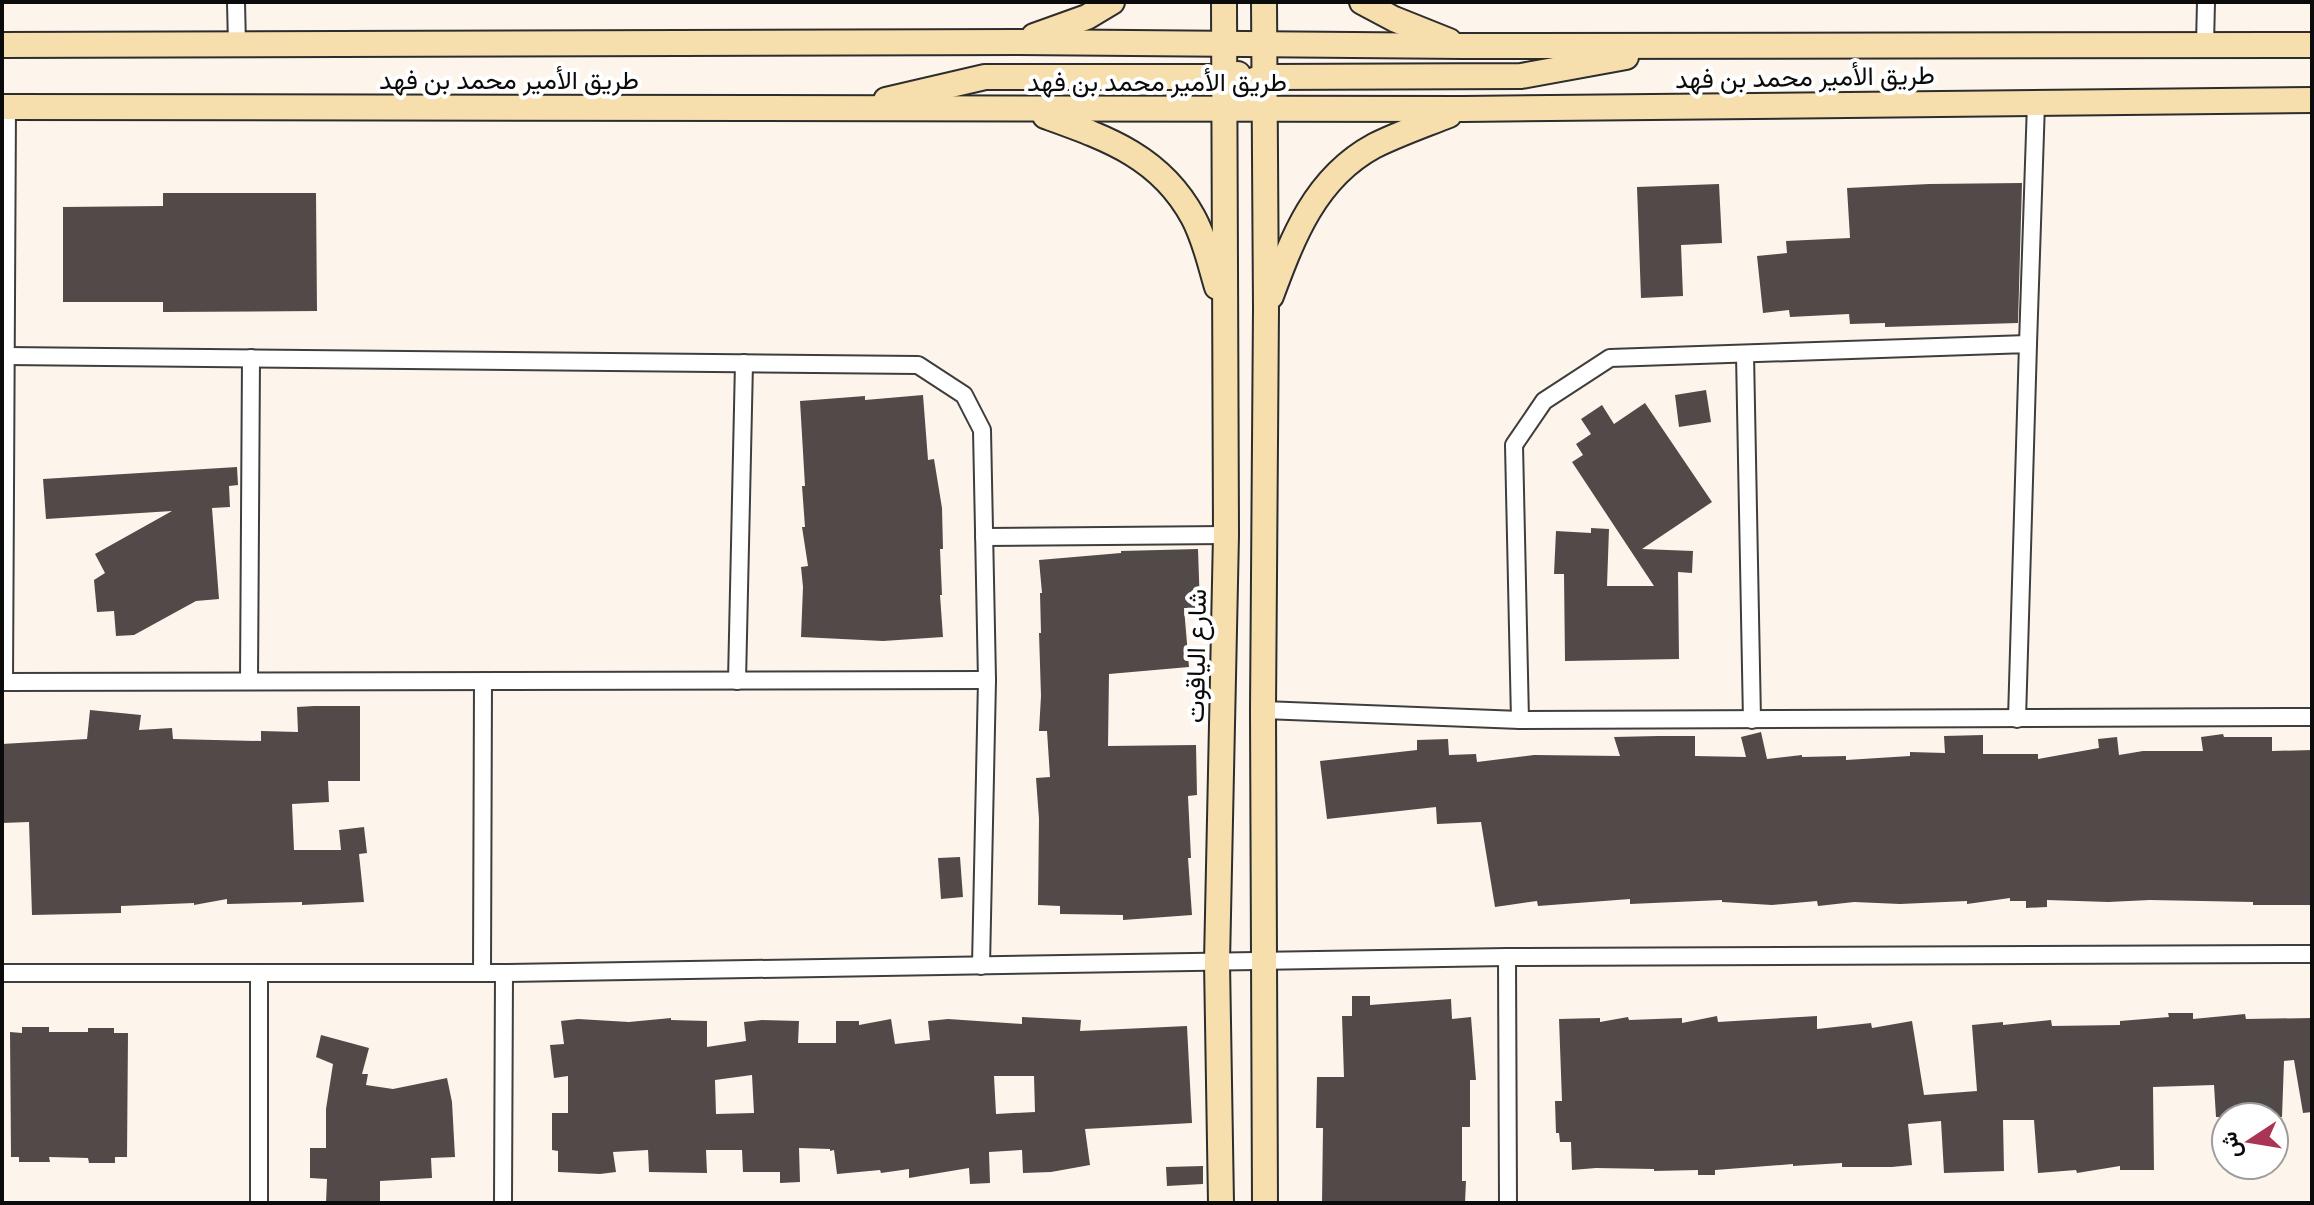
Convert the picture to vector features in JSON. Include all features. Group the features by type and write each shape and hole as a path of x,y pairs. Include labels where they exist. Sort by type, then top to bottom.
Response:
{"street":[{"path":"236,2 237,45"},
{"path":"1019,42 1087,17 1112,2"},
{"path":"1224,2 1224,43 1266,110 1263,710 1265,1203"},
{"path":"1225,110 1265,44 1264,2"},
{"path":"1362,2 1394,19 1463,46"},
{"path":"2205,44 2206,2"},
{"name":"طريق الأمير محمد بن فهد","path":"2,45 1019,42 1463,46 2312,45"},
{"path":"843,109 985,77 1521,76 1692,46"},
{"name":"طريق الأمير محمد بن فهد","path":"5,107 1266,110 2312,100"},
{"path":"2017,719 2036,103"},
{"path":"5,107 3,682 987,680"},
{"path":"1266,309 1298,227 1330,182 1371,148 1463,109"},
{"path":"1027,110 1118,144 1137,155 1160,175 1179,195 1193,217 1204,242 1225,318"},
{"name":"شارع الياقوت","path":"1221,1203 1217,962 1226,535 1225,110"},
{"path":"1520,720 1514,445 1544,401 1610,358 2028,344"},
{"path":"1745,354 1752,720"},
{"path":"6,356 918,365 964,395 982,430 987,680 981,966"},
{"path":"249,681 251,358"},
{"path":"737,681 744,363"},
{"path":"984,537 1226,535"},
{"path":"482,973 483,681"},
{"path":"1263,710 1520,720 2312,717"},
{"path":"2,973 504,973 1507,957 2312,954"},
{"path":"1507,957 1508,1203"},
{"path":"259,973 259,1203"},
{"path":"503,1203 504,973"}],"building":[{"path":"2022,183 2018,323 1885,327 1885,323 1850,324 1849,314 1790,317 1789,310 1763,313 1757,256 1787,253 1786,241 1850,238 1847,188"},
{"path":"1719,184 1722,243 1681,245 1683,296 1641,298 1637,187"},
{"path":"163,193 316,193 317,311 163,312 163,302 63,302 63,207 163,206"},
{"path":"1706,390 1711,422 1679,427 1675,395"},
{"path":"923,395 928,460 934,459 942,508 940,595 943,637 883,641 801,637 801,567 808,566 802,527 805,527 802,486 805,486 800,401"},
{"path":"1645,403 1712,502 1642,549 1693,551 1692,573 1678,572 1679,659 1565,661 1564,574 1554,574 1556,531 1591,533 1591,528 1609,529 1607,586 1654,586 1572,462 1583,455 1576,444 1591,434 1581,419 1602,405 1614,424"},
{"path":"237,467 238,485 229,486 230,507 212,508 219,599 196,601 134,635 116,636 114,611 97,612 94,580 105,573 95,554 172,511 46,519 43,479"},
{"path":"1198,549 1200,608 1184,608 1189,667 1109,674 1108,746 1196,745 1197,795 1188,796 1192,915 1123,920 1123,915 1060,914 1060,906 1038,905 1036,778 1050,777 1047,731 1039,731 1042,593 1039,560 1121,551"},
{"path":"360,706 360,781 328,781 329,802 292,804 294,850 341,850 339,830 364,827 367,853 359,854 364,902 227,904 227,899 194,905 121,906 121,913 32,915 29,822 2,823 2,744 87,739 90,710 141,715 139,730 172,728 173,739 261,741 261,731 298,732 297,707"},
{"path":"1761,732 1767,759 1802,755 1846,756 1846,760 1910,756 1910,752 1945,753 1944,736 1983,735 1983,754 2038,754 2038,759 2099,748 2098,739 2117,737 2119,755 2143,751 2203,751 2201,737 2223,734 2224,737 2272,737 2272,751 2312,750 2312,905 2047,900 2047,907 2026,908 2026,901 2010,901 2010,898 1967,904 1967,901 1900,904 1854,902 1818,906 1817,901 1772,905 1722,900 1630,904 1630,899 1538,906 1537,901 1495,907 1481,822 1437,824 1436,807 1327,819 1320,761 1417,750 1417,740 1448,739 1449,755 1476,754 1477,762 1534,755 1620,756 1614,737 1658,736 1695,736 1695,756 1746,757 1741,737"},
{"path":"960,857 963,897 941,899 938,858"},
{"path":"1352,996 1370,996 1370,1005 1451,999 1452,1019 1471,1017 1476,1080 1470,1080 1470,1127 1462,1127 1465,1203 1322,1203 1323,1128 1316,1128 1317,1077 1344,1077 1342,1016 1352,1016"},
{"path":"2168,1013 2193,1013 2193,1019 2245,1014 2246,1019 2312,1018 2312,1112 2303,1113 2294,1060 2284,1061 2283,1101 2215,1101 2214,1085 2153,1087 2154,1170 2120,1170 2120,1166 2077,1173 2076,1170 2038,1173 2034,1120 2003,1120 2004,1171 1944,1173 1941,1121 1908,1124 1912,1165 1842,1167 1842,1163 1793,1164 1715,1170 1715,1175 1698,1175 1698,1170 1572,1170 1571,1142 1560,1142 1559,1133 1556,1133 1555,1101 1562,1101 1559,1019 1600,1018 1600,1022 1628,1017 1629,1020 1682,1018 1682,1023 1717,1016 1718,1022 1817,1016 1817,1029 1871,1023 1872,1028 1912,1021 1924,1095 1977,1091 1972,1025 2051,1020 2052,1026 2120,1025 2120,1021 2169,1017"},
{"path":"1022,1017 1081,1020 1080,1031 1187,1026 1192,1123 1085,1129 1090,1165 1051,1172 1023,1173 1022,1150 989,1152 990,1183 970,1184 969,1168 909,1178 909,1169 837,1174 834,1150 799,1148 800,1182 780,1183 780,1172 743,1172 742,1150 706,1150 707,1173 649,1172 648,1150 613,1152 616,1172 558,1172 558,1151 552,1150 552,1113 568,1113 568,1076 554,1078 550,1045 564,1044 561,1021 629,1022 671,1018 707,1021 707,1047 746,1041 744,1022 762,1020 799,1021 798,1043 836,1043 836,1021 859,1021 859,1025 891,1019 895,1044 930,1040 928,1021 948,1019 1022,1024","holes":["752,1075 754,1113 716,1114 715,1080","994,1076 1034,1076 1035,1112 996,1114"]},
{"path":"22,1027 49,1027 49,1032 114,1028 114,1033 128,1033 127,1157 115,1157 115,1163 89,1163 88,1158 49,1157 50,1162 19,1162 19,1157 11,1157 10,1032 22,1033"},
{"path":"321,1035 369,1048 362,1074 368,1074 366,1085 393,1089 447,1078 452,1102 455,1157 431,1158 432,1178 380,1181 380,1203 326,1203 327,1179 310,1178 310,1148 326,1148 326,1109 333,1064 316,1057"},
{"path":"1203,1166 1203,1184 1167,1186 1166,1167"}]}
